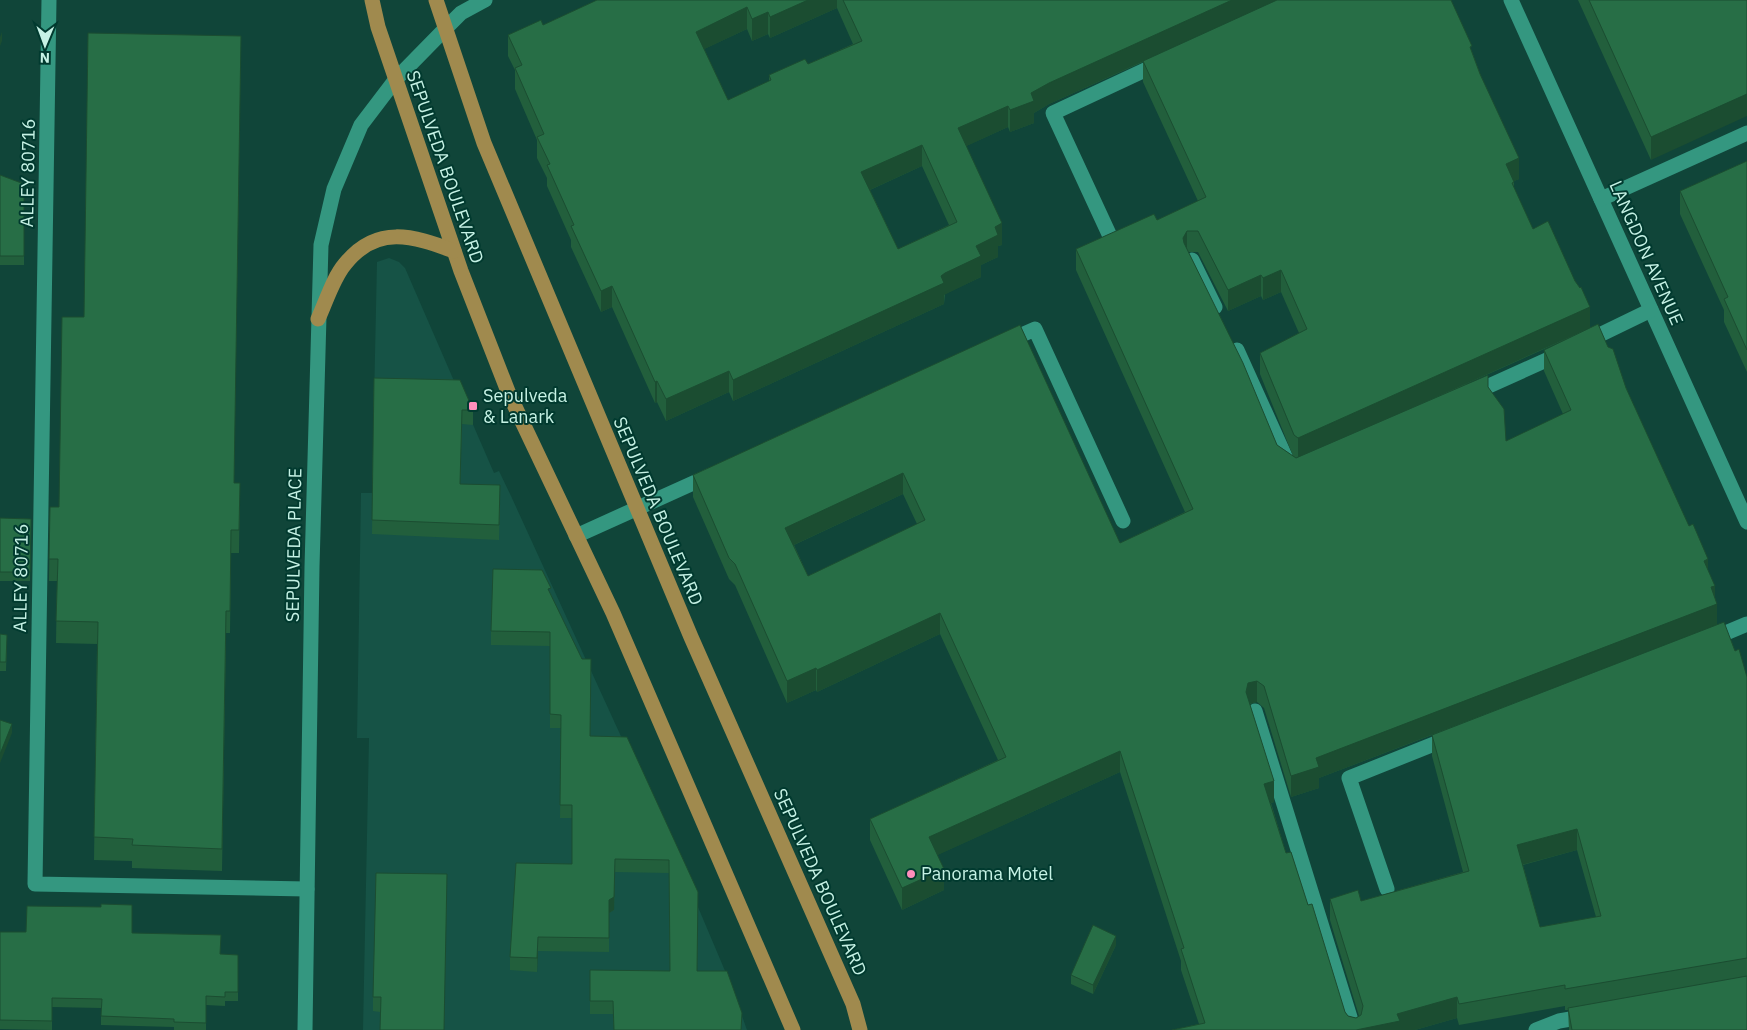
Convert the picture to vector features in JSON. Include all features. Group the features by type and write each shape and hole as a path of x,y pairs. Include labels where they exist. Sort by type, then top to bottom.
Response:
{"main road":[{"name":"SEPULVEDA BOULEVARD","path":"372,0 378,27 454,251 509,394 613,613 793,1030"},
{"name":"SEPULVEDA BOULEVARD","path":"436,0 484,144 636,509 853,1004 860,1030"},
{"path":"318,319 344,265 364,244 394,236 420,238 454,251"}],"street":[{"name":"ALLEY 80716","path":"49,0 35,884 308,889"},
{"name":"SEPULVEDA PLACE","path":"305,1030 321,245 334,189 361,124 396,79 446,28 461,13 485,0"},
{"name":"LANGDON AVENUE","path":"1511,0 1747,522"},
{"path":"1109,234 1053,112 1170,59"},
{"path":"1601,199 1747,134"},
{"path":"1192,260 1222,320"},
{"path":"1455,401 1651,310"},
{"path":"990,350 1036,329 1123,521"},
{"path":"1230,337 1252,380 1286,464 1297,470 1306,467"},
{"path":"576,536 727,468"},
{"path":"1696,646 1747,624"},
{"path":"1255,711 1354,1030"},
{"path":"1386,889 1349,778 1462,734"},
{"path":"1536,1030 1559,1021 1606,1013"}],"shaded area":[{"path":"389,258 399,262 405,268 494,473 499,471 511,496 684,874 731,985 747,1030 363,1030 369,738 357,738 361,493 372,493 377,262"}],"building":[{"path":"597,0 808,0 770,17 768,12 752,19 747,7 696,32 728,100 771,80 769,75 805,59 808,64 862,41 843,0 1232,0 1049,83 1031,93 1034,101 1010,110 1008,106 958,128 1002,223 995,227 998,235 976,246 981,256 945,273 941,276 944,283 733,380 729,371 666,399 657,381 655,382 612,286 601,291 571,226 574,225 547,165 550,164 537,137 544,134 515,68 522,65 508,35 541,20 543,25","holes":["922,145 957,222 898,249 861,172"]},
{"path":"1277,0 1451,0 1472,46 1470,47 1480,74 1519,158 1506,164 1514,182 1512,183 1533,229 1548,221 1575,281 1581,287 1590,307 1298,438 1294,435 1260,353 1307,329 1281,270 1263,278 1261,275 1228,290 1198,231 1187,231 1183,238 1184,243 1243,363 1277,445 1296,458 1488,375 1488,387 1504,409 1506,441 1571,410 1544,350 1598,324 1608,347 1613,349 1626,388 1689,526 1693,524 1708,559 1704,561 1715,586 1711,587 1717,604 1316,758 1319,767 1291,776 1264,686 1257,681 1248,683 1246,692 1274,781 1264,784 1286,853 1291,852 1308,905 1312,904 1345,1012 1348,1016 1356,1018 1361,1015 1363,1006 1330,899 1358,890 1361,901 1469,871 1432,735 1724,622 1735,651 1739,649 1747,677 1747,958 1565,989 1565,985 1459,1004 1457,997 1397,1014 1400,1021 1356,1030 1172,1030 1205,1023 1181,949 1184,948 1120,751 929,837 944,869 902,888 870,819 1006,757 940,613 817,670 816,668 787,681 735,564 729,558 693,475 1020,325 1120,543 1193,509 1076,249 1154,214 1157,220 1206,197 1143,61","holes":["903,473 925,520 808,576 785,528","1577,829 1601,916 1540,927 1517,845"]},
{"path":"1589,0 1747,0 1747,94 1651,137"},
{"path":"88,33 241,36 234,483 240,483 239,530 231,530 230,611 226,611 222,849 132,845 133,839 94,837 98,622 56,621 58,559 49,559 50,507 59,507 62,317 84,317"},
{"path":"1747,161 1747,350 1724,299 1728,297 1680,191"},
{"path":"0,175 24,184 24,256 0,256"},
{"path":"374,378 460,380 473,410 462,410 460,484 500,485 499,525 372,520"},
{"path":"0,518 31,519 30,572 0,572"},
{"path":"493,569 542,570 551,588 548,589 582,659 591,659 590,736 627,737 698,892 697,971 727,971 742,1013 741,1030 614,1030 613,1001 590,1001 590,970 670,971 669,860 615,859 614,897 609,900 609,938 538,937 537,958 510,957 516,863 572,864 572,805 560,805 561,715 550,714 550,632 491,631"},
{"path":"0,634 7,635 6,662 0,662"},
{"path":"0,720 12,724 0,754"},
{"path":"376,873 447,874 444,1030 380,1030 381,997 373,997"},
{"path":"101,904 132,905 132,933 221,935 220,954 238,955 238,992 225,992 225,997 206,996 206,1023 174,1022 174,1019 101,1016 102,999 52,998 52,1021 0,1020 0,932 26,932 27,906 101,907"},
{"path":"1093,925 1116,936 1093,985 1071,975"},
{"path":"1747,976 1747,1030 1572,1030 1568,1008"}],"place":[{"name":"Sepulveda & Lanark","path":"473,406"},
{"name":"Panorama Motel","path":"911,874"}]}
